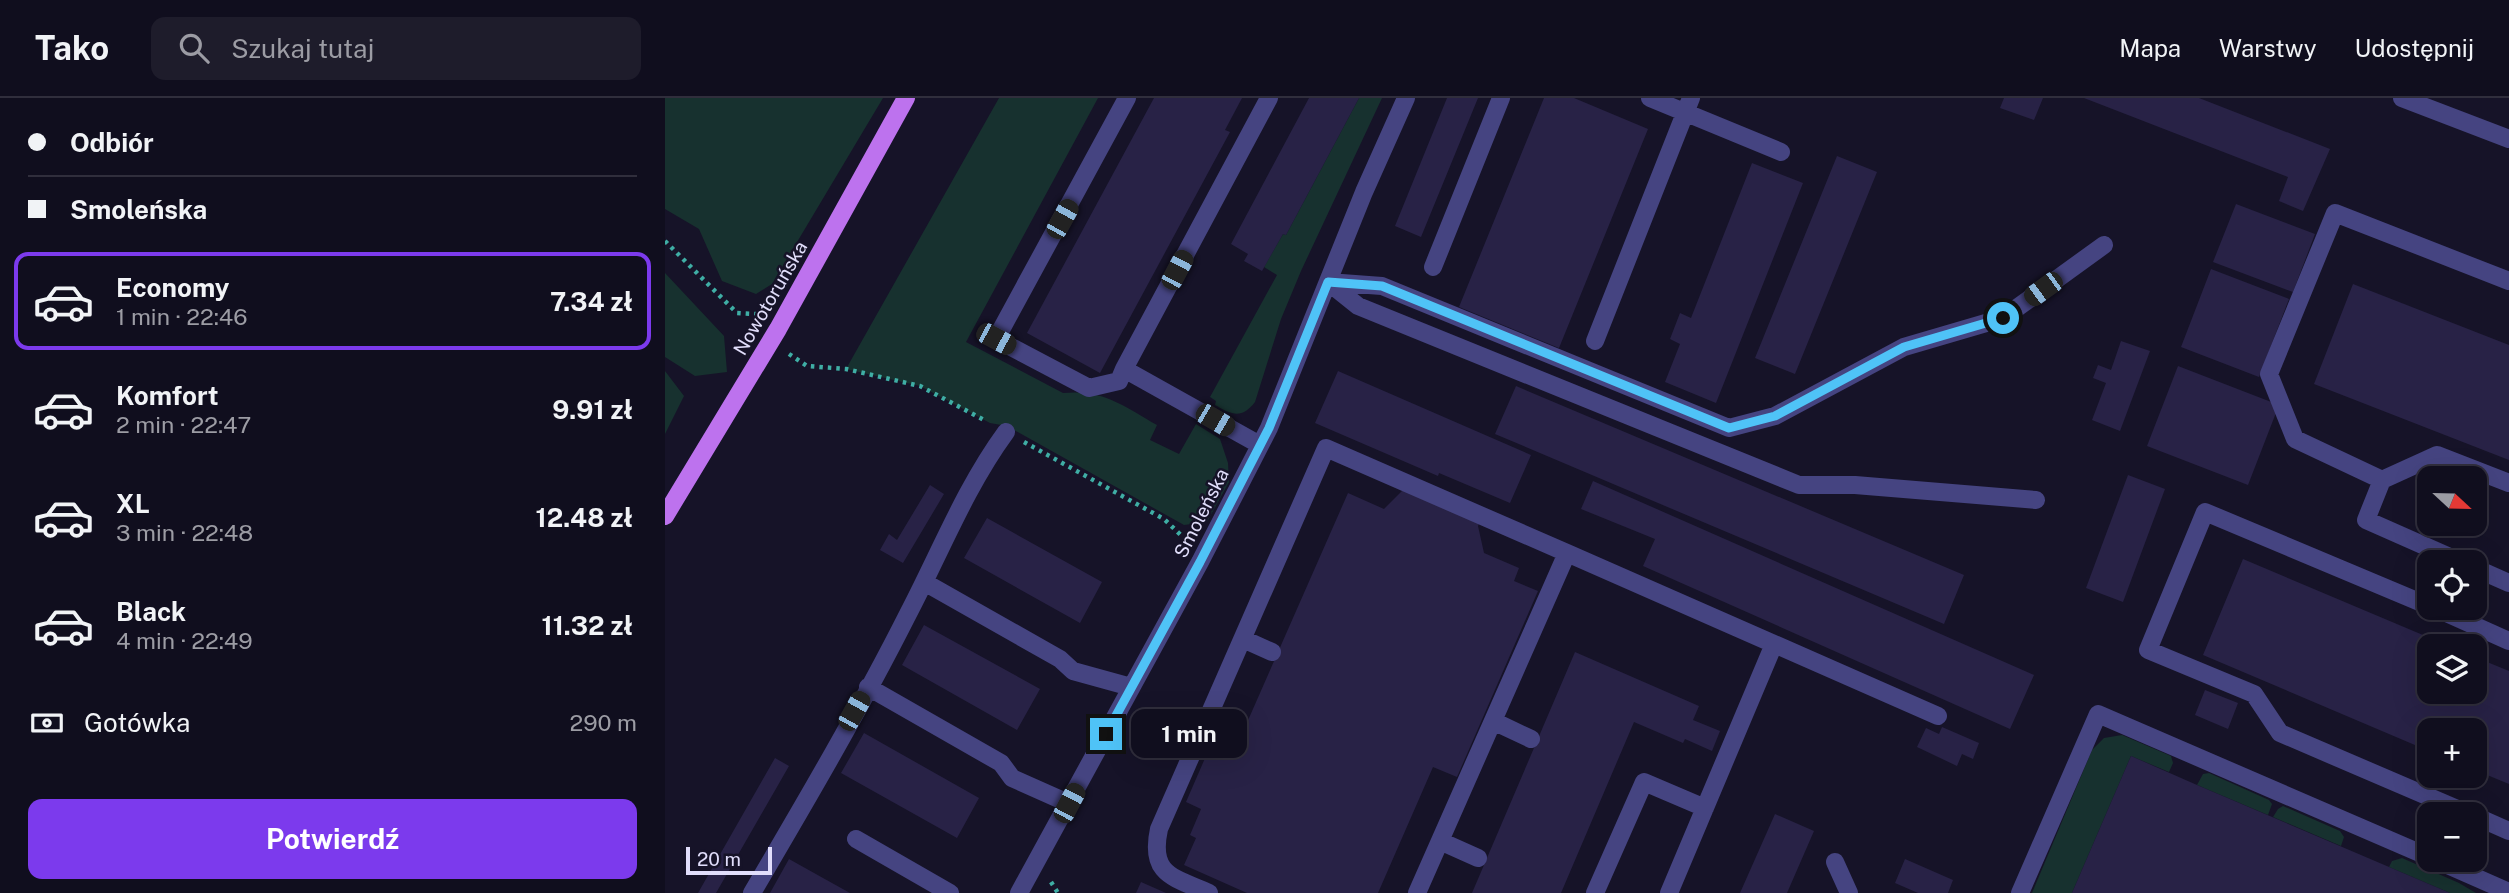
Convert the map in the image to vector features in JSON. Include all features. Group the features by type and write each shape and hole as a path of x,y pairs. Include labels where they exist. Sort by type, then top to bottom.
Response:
{"main road":[{"name":"Nowotoruńska","path":"665,516 778,329 906,98"}],"street":[{"path":"1127,98 996,339 1089,388 1119,381 1269,98"},
{"name":"Smoleńska","path":"1019,893 1200,562 1260,445 1406,98"},
{"path":"1433,267 1501,98"},
{"path":"1650,98 1688,105 1781,152"},
{"path":"2402,98 2509,139"},
{"path":"1595,341 1688,105"},
{"path":"2382,480 2295,439 2269,374 2336,213 2509,281"},
{"path":"1328,282 1382,286 1729,428 1775,416 1904,347 2003,318 2104,245"},
{"path":"1328,282 1358,306 1800,485 1855,485 2036,500"},
{"path":"1124,369 1260,445"},
{"path":"752,893 868,687 972,485 1006,432"},
{"path":"1209,893 1164,871 1159,864 1156,844 1159,829 1327,448 1938,716"},
{"path":"2434,550 2366,520 2382,480 2437,455 2509,483"},
{"path":"2417,600 2205,512 2148,650 2254,694 2280,733 2441,802"},
{"path":"1417,893 1567,554"},
{"path":"2487,573 2509,583"},
{"path":"924,582 1060,659 1073,671 1131,687"},
{"path":"2463,620 2509,640"},
{"path":"1243,639 1272,652"},
{"path":"1669,893 1774,644"},
{"path":"868,687 1001,763 1012,778 1069,803"},
{"path":"2020,893 2098,714 2417,852"},
{"path":"1493,721 1531,738"},
{"path":"1595,893 1644,782 1705,808"},
{"path":"2487,821 2509,831"},
{"path":"856,839 950,893"},
{"path":"1440,841 1478,858"},
{"path":"1835,862 1849,893"},
{"path":"2463,872 2509,892"}],"path":[{"path":"665,241 737,313 756,314 778,329"}],"green space":[{"path":"665,98 883,98 772,284 756,294 722,281 699,229 665,209"},
{"path":"999,98 1098,98 966,342 1063,393 1102,396 1123,405 1157,425 1150,440 1179,454 1196,424 1220,439 1228,463 1229,482 1207,522 1184,525 1007,426 990,423 920,386 846,369"},
{"path":"1359,98 1382,98 1301,271 1281,319 1255,402 1241,413 1227,411 1215,405 1216,401 1210,397 1277,275 1264,267 1283,234 1286,235"},
{"path":"665,273 724,336 727,372 695,376 665,357"},
{"path":"665,371 684,396 665,434"},
{"path":"2122,735 2171,756 2173,763 2169,772 2131,756 2072,893 2032,893 2092,750 2104,738"},
{"path":"2209,773 2269,800 2272,804 2268,815 2197,785 2203,774"},
{"path":"2283,806 2340,831 2344,837 2341,846 2273,817"},
{"path":"2402,858 2417,865 2417,872 2434,872 2476,893 2450,893 2389,867 2392,861"}],"building":[{"path":"1154,98 1242,98 1225,130 1230,132 1100,373 1027,333"},
{"path":"1309,98 1359,98 1286,235 1283,234 1262,271 1244,261 1248,254 1231,244"},
{"path":"1447,98 1478,98 1421,237 1395,226"},
{"path":"1544,98 1574,98 1648,129 1559,348 1459,307"},
{"path":"2004,98 2043,98 2034,120 2000,108"},
{"path":"2084,98 2199,98 2330,149 2303,211 2279,201 2288,177"},
{"path":"1837,156 1877,172 1795,374 1755,358"},
{"path":"1752,163 1803,183 1716,403 1665,382 1680,344 1670,339 1680,313 1691,318"},
{"path":"2236,204 2315,234 2293,292 2213,262"},
{"path":"2211,269 2289,299 2259,377 2181,347"},
{"path":"2353,284 2509,345 2509,460 2314,384"},
{"path":"2121,341 2150,351 2120,431 2092,420 2106,383 2093,378 2098,365 2111,370"},
{"path":"2178,366 2279,405 2248,485 2147,446"},
{"path":"1338,371 1531,455 1510,503 1439,473 1438,476 1315,423"},
{"path":"1516,386 1964,575 1944,624 1495,434"},
{"path":"2128,475 2165,489 2123,602 2086,588"},
{"path":"1593,481 2034,675 2010,729 1643,566 1655,539 1581,509"},
{"path":"930,485 944,494 903,563 880,550 889,534 897,540"},
{"path":"1405,488 1480,521 1478,526 1484,553 1519,568 1514,581 1538,591 1457,777 1433,767 1378,893 1247,893 1184,865 1196,838 1190,835 1201,809 1186,802 1209,749 1231,759 1348,493 1384,509"},
{"path":"987,518 1102,582 1080,623 964,558"},
{"path":"2243,559 2421,634 2417,634 2417,704 2487,704 2487,662 2509,671 2509,784 2487,775 2487,718 2417,718 2417,746 2203,655"},
{"path":"924,625 1040,689 1017,730 902,665"},
{"path":"1575,652 1699,706 1693,720 1720,731 1712,751 1685,739 1683,743 1634,722 1561,893 1472,893"},
{"path":"2205,690 2238,703 2228,729 2195,715"},
{"path":"1942,727 1979,743 1973,759 1962,754 1957,766 1917,747 1926,728 1939,734"},
{"path":"864,733 979,798 957,838 841,773"},
{"path":"2131,756 2197,785 2450,893 2072,893"},
{"path":"775,758 789,766 716,893 698,893"},
{"path":"1775,814 1814,831 1787,893 1740,893"},
{"path":"789,859 823,878 850,893 770,893"},
{"path":"1905,859 1953,880 1948,893 1918,893 1895,883"},
{"path":"1141,882 1166,893 1136,893"}],"route":[{"path":"1106,734 1269,428 1328,282 1382,286 1729,428 1775,416 1904,347 2003,318"}]}
